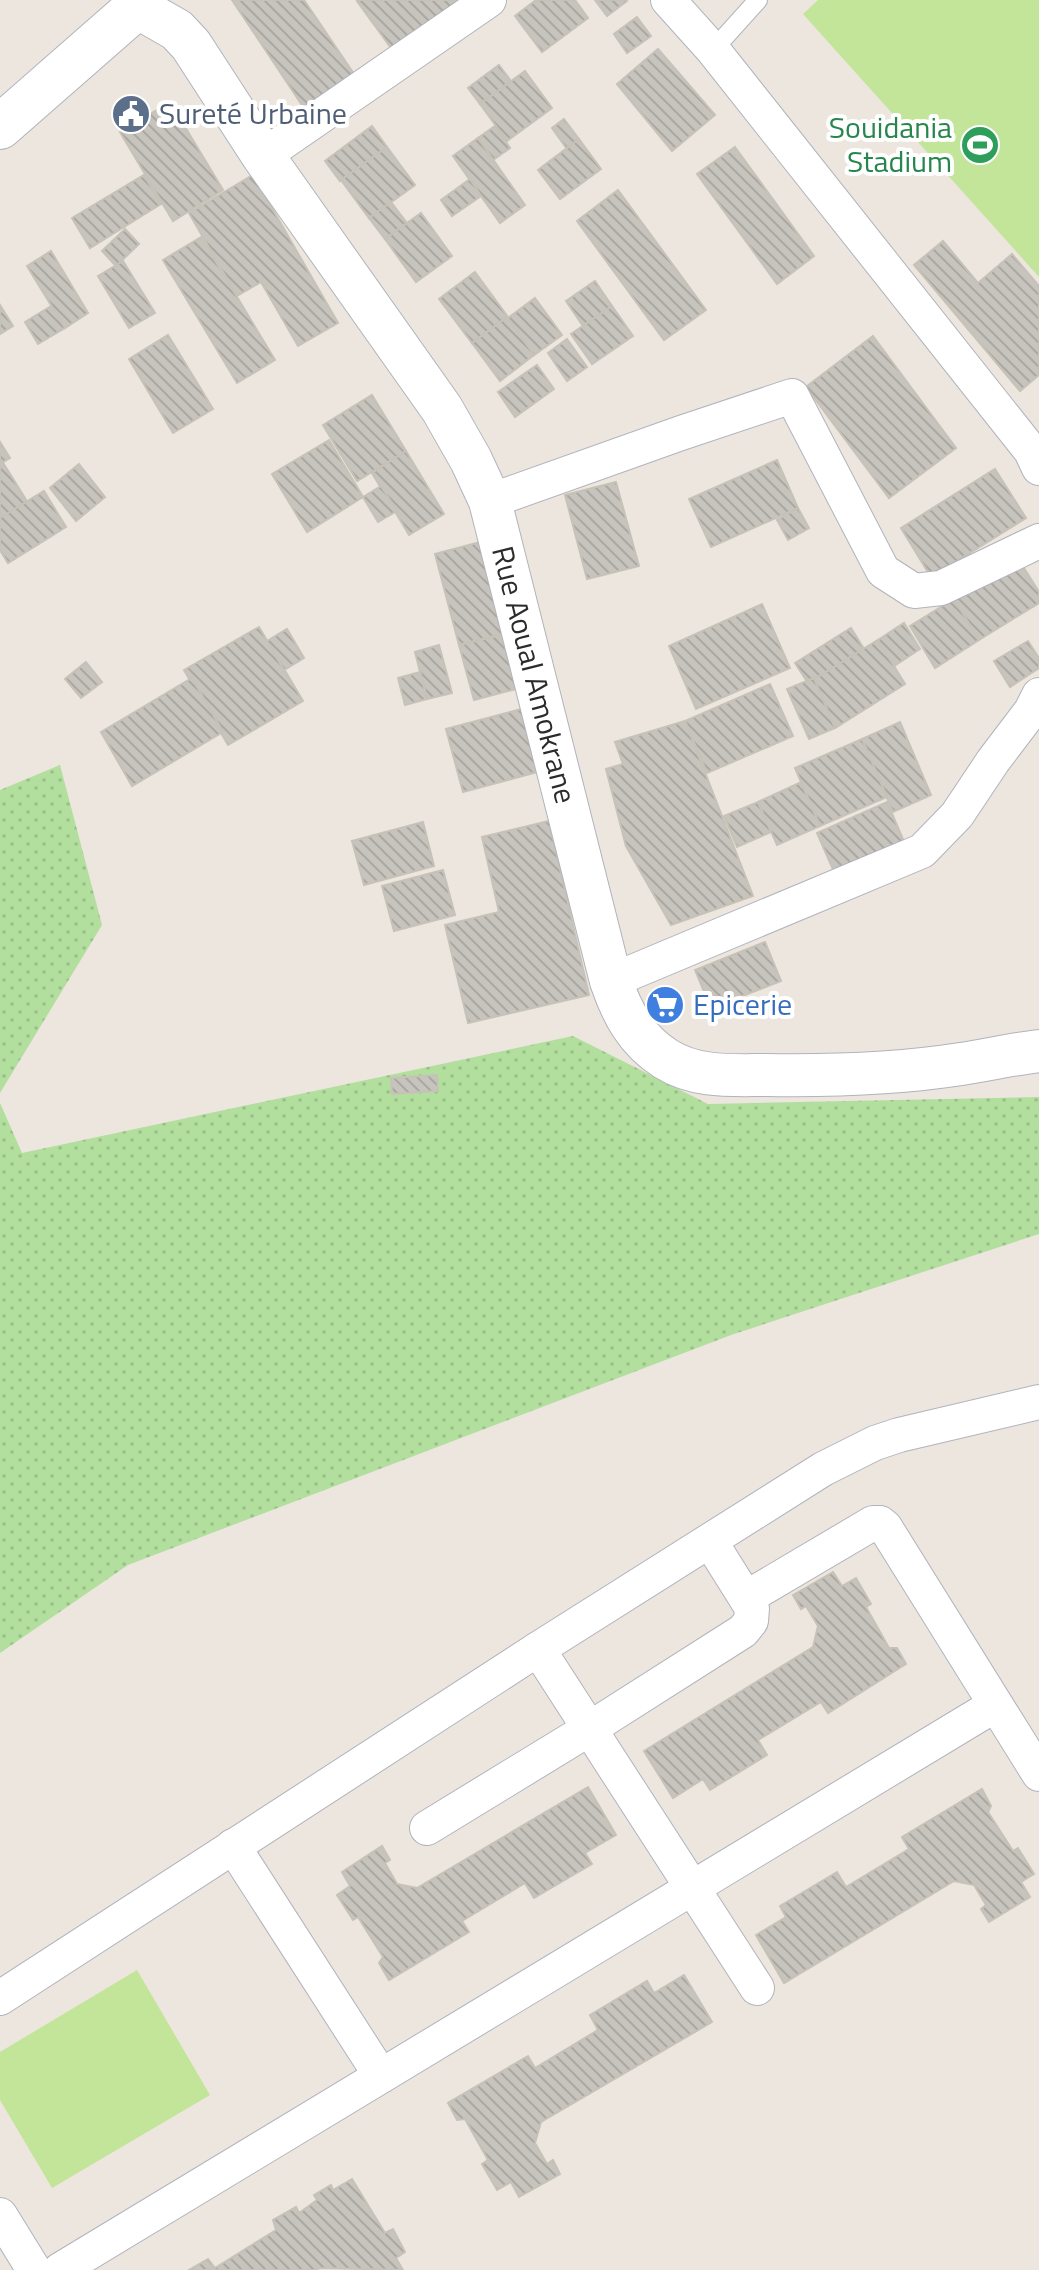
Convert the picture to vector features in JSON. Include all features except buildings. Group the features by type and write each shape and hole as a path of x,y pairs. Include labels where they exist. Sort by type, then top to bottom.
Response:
{"main road":[{"path":"0,127 137,3"}],"street":[{"path":"263,156 489,0"},
{"path":"668,0 713,50 1031,451 1039,468"},
{"name":"Rue Aoual Amokrane","path":"137,3 177,30 191,45 263,156 442,409 471,460 490,501 611,981 631,1026 647,1045 667,1060 713,1075 886,1073 960,1065 1039,1051"},
{"path":"490,501 792,396 883,571 914,591 941,588 1039,541"},
{"path":"611,981 922,851 957,815 1031,711 1039,695"},
{"path":"0,1998 538,1649 823,1469 875,1443 924,1428 1039,1402"},
{"path":"746,1598 873,1523 880,1523 1039,1774"},
{"path":"427,1828 743,1631 751,1621 752,1608 710,1541"},
{"path":"538,1649 757,1988"},
{"path":"60,2270 995,1705"},
{"path":"233,1846 381,2076"},
{"path":"0,2215 34,2270"}],"lane":[{"path":"713,50 758,0"}],"green space":[{"name":"Souidania Stadium","path":"818,0 1039,0 1039,277 803,14"},
{"path":"60,765 102,925 0,1093 0,790"},
{"path":"573,1036 708,1104 1039,1097 1039,1234 731,1335 128,1565 0,1653 0,1103 22,1153"},
{"path":"137,1970 210,2095 52,2188 0,2100 0,2052"}],"place":[{"name":"Sureté Urbaine","path":"131,114"},
{"name":"Souidania Stadium","path":"980,145"},
{"name":"Epicerie","path":"665,1005"}]}
